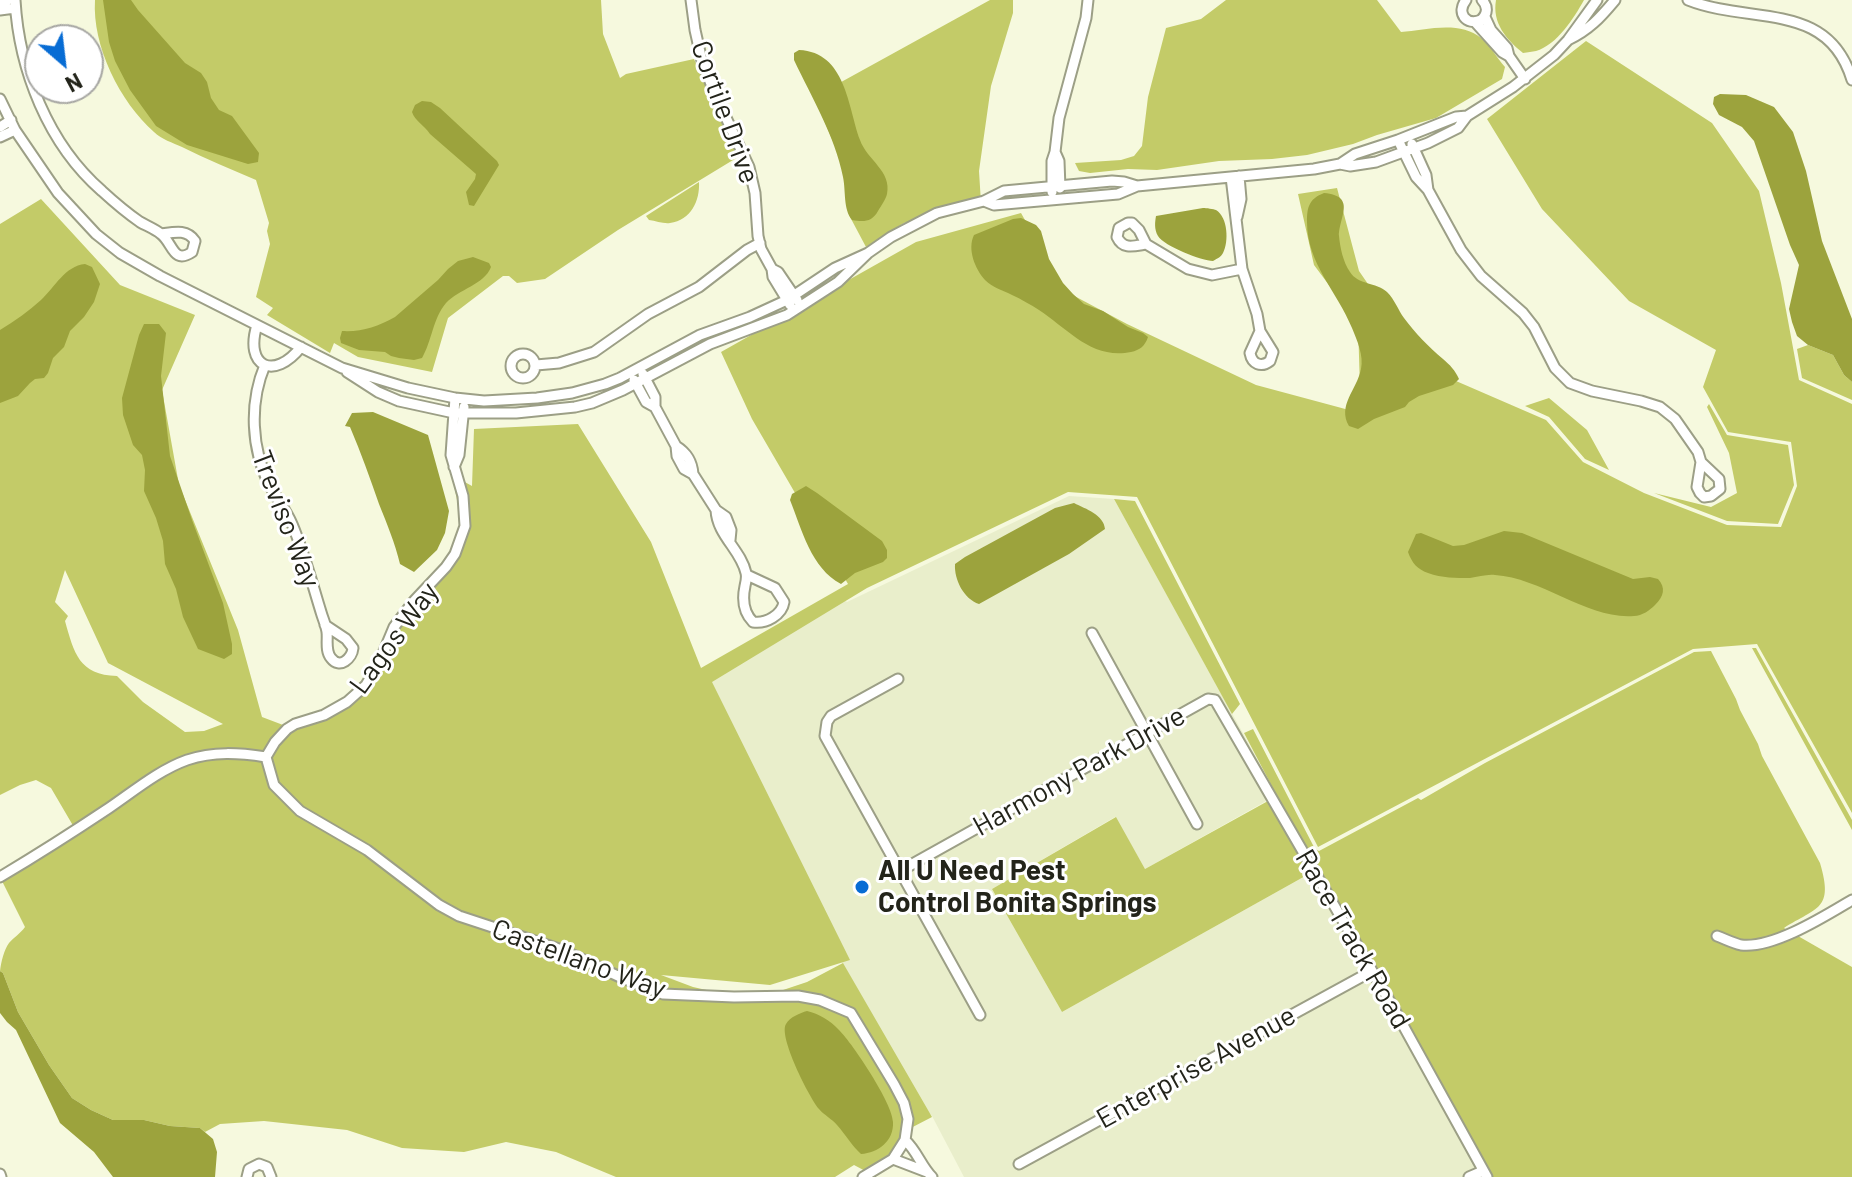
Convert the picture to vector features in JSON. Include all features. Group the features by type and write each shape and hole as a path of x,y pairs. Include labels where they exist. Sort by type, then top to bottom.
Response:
{"street":[{"name":"Cortile Drive","path":"691,0 702,61 749,167 760,243 797,309"},
{"path":"1057,200 1052,161 1059,118 1088,0"},
{"path":"1466,0 1462,15 1468,21 1480,20"},
{"path":"1480,20 1487,9 1482,0"},
{"path":"984,201 994,205 1118,194 1137,186 1340,164 1362,165 1404,152 1445,136 1458,128 1467,116 1525,79 1568,40 1597,0"},
{"path":"1568,40 1597,22 1615,0"},
{"path":"1688,0 1703,5 1790,15 1810,23 1829,37 1842,54 1852,80"},
{"path":"0,1 13,3"},
{"path":"0,10 13,3"},
{"path":"13,3 26,68 40,106 59,139 98,188 141,223 162,234"},
{"path":"1480,20 1525,79"},
{"path":"0,99 13,125 58,193 96,234 120,253 342,368 408,388 460,399 508,400 572,393 605,384 700,335 790,298 835,268 868,253"},
{"path":"1340,164 1355,154 1456,117 1467,116"},
{"path":"0,127 13,125"},
{"path":"0,137 13,125"},
{"path":"1409,136 1426,175 1428,190"},
{"path":"1398,140 1416,177 1428,190 1461,250 1481,276 1523,313 1534,327 1555,368 1570,383 1660,407 1675,419 1690,438 1701,462"},
{"path":"1235,176 1242,269 1260,331"},
{"path":"342,368 364,385 399,401 459,413 516,413 575,407 609,396 710,344 755,329 797,309 838,282 868,253 921,220 984,201 1004,191 1112,181 1137,186"},
{"path":"536,365 569,361 594,352 648,314 699,287 760,243"},
{"path":"1146,244 1199,273 1221,274 1242,269"},
{"name":"Treviso Way","path":"257,325 254,354 265,365 255,405 256,445 269,484 293,526 325,625"},
{"path":"265,365 283,365 301,347"},
{"path":"640,368 646,402 655,407 676,446 685,452 692,464 693,474 716,510 722,533 730,540 747,575 743,602 748,617 753,622 763,623 779,613 784,602 781,595 767,583 747,575"},
{"path":"630,373 641,381"},
{"name":"Lagos Way","path":"266,757 287,729 324,715 347,702 366,685 394,627 455,554 465,526 463,496 451,455 460,399"},
{"path":"1092,633 1197,824"},
{"path":"898,679 831,716 825,736 980,1015"},
{"name":"Harmony Park Drive","path":"900,871 1208,699 1218,701"},
{"name":"Race Track Road","path":"1218,701 1258,776 1416,1046 1485,1174"},
{"path":"0,877 177,765 219,753 266,757"},
{"name":"Castellano Way","path":"266,757 274,785 300,811 367,850 439,905 459,916 562,950 663,994 798,996 820,1000 851,1013 904,1103 908,1119 905,1140"},
{"path":"1717,936 1741,945 1775,941 1852,900"},
{"name":"Enterprise Avenue","path":"1019,1164 1372,971"},
{"path":"863,1177 893,1159 905,1140 915,1149 930,1174"},
{"path":"893,1159 930,1174"},
{"path":"247,1177 249,1169 259,1164 267,1167 271,1177"},
{"path":"1469,1177 1485,1174"}],"shaded area":[{"path":"95,0 601,0 603,34 620,78 694,59 738,157 618,230 545,279 517,283 509,276 503,276 448,318 432,372 358,357 334,343 330,353 267,315 273,308 256,297 270,244 269,223 256,180 164,139 142,120 111,72 104,56 104,24 96,24"},
{"path":"103,0 131,0 185,63 201,73 219,110 232,116 259,153 258,162 248,164 187,145 156,126 130,90 115,61"},
{"path":"990,0 1013,0 1013,13 991,86 979,171 981,203 904,223 866,247 849,215 844,167 814,97"},
{"path":"1226,0 1377,0 1401,32 1453,28 1473,32 1505,67 1502,79 1436,118 1307,155 1219,161 1157,170 1079,171 1075,163 1121,160 1134,156 1142,146 1148,97 1166,28 1201,19"},
{"path":"1496,0 1584,0 1558,37 1544,48 1523,53 1498,23"},
{"path":"1586,41 1712,123 1759,191 1781,283 1799,380 1852,404 1852,813 1757,644 1693,649 1318,847 1137,497 1068,492 867,588 712,682 850,960 770,985 661,975 693,987 733,996 771,994 807,982 843,963 932,1117 905,1131 892,1157 871,1174 854,1165 835,1177 616,1177 556,1152 506,1142 464,1152 402,1148 347,1130 264,1121 220,1124 205,1132 200,1128 144,1120 113,1120 72,1098 49,1065 18,1012 0,971 7,946 25,927 0,877 0,871 75,829 51,788 36,780 0,795 0,224 41,199 120,285 195,315 162,390 179,485 238,630 262,717 291,728 354,695 387,638 456,543 462,525 452,475 472,486 474,429 578,424 651,542 701,668 848,584 752,419 721,352 916,242 1021,213 1065,291 1256,385 1349,410 1360,388 1358,324 1314,265 1298,194 1337,188 1359,271 1426,368 1546,420 1583,462 1644,493 1727,525 1781,527 1797,486 1791,442 1728,432 1703,387 1716,350 1629,301 1542,209 1487,119","holes":["65,570 108,663 223,724 204,731 185,732 143,702 117,676 104,675 86,667 75,652 65,621 68,616 55,602"]},
{"path":"799,50 815,53 827,60 836,71 843,83 863,147 886,179 886,196 876,215 870,219 852,220 849,216 843,177 834,147 794,60 794,53"},
{"path":"1720,94 1746,95 1774,107 1793,132 1806,171 1822,241 1852,319 1852,382 1844,375 1833,355 1808,345 1797,336 1789,309 1799,265 1754,141 1742,127 1719,115 1713,104 1714,97"},
{"path":"422,101 440,108 499,165 474,206 469,205 466,192 476,174 415,118 412,112 415,105"},
{"path":"699,182 696,203 684,218 665,223 649,220 646,216"},
{"path":"1324,193 1340,198 1343,203 1339,236 1345,264 1350,272 1387,292 1413,329 1459,379 1453,385 1419,396 1405,407 1358,429 1349,426 1345,411 1361,369 1360,348 1346,315 1317,264 1308,237 1308,208 1315,198"},
{"path":"1203,208 1220,213 1226,230 1223,253 1213,261 1192,256 1168,244 1158,236 1155,228 1156,216"},
{"path":"1021,218 1041,231 1049,259 1073,294 1084,304 1143,333 1148,337 1142,347 1117,353 1092,347 1039,310 985,280 973,259 971,246 974,235"},
{"path":"473,257 489,263 488,273 446,303 422,358 399,358 341,343 342,331 369,328 395,317 458,261"},
{"path":"85,264 92,267 100,284 94,302 70,331 64,347 53,358 44,378 35,379 18,396 0,403 0,330 36,304 66,273"},
{"path":"144,324 159,324 166,333 161,376 170,456 223,603 232,644 232,654 224,659 198,649 183,617 165,564 163,541 156,518 144,491 142,455 133,445 123,415 122,398"},
{"path":"1808,345 1833,355 1844,375 1852,382 1852,400 1802,378 1797,349"},
{"path":"1549,398 1587,430 1609,470 1585,459 1549,417 1525,406"},
{"path":"1709,404 1727,435 1788,445 1794,485 1778,524 1727,521 1654,493 1711,507 1737,493 1729,453 1707,407"},
{"path":"373,412 428,435 449,511 445,533 437,550 414,572 400,564 358,446 350,427 345,426 352,413"},
{"path":"806,486 882,541 887,558 855,573 841,584 831,577 809,547 790,500 792,494"},
{"path":"1069,496 1114,499 1277,795 1145,869 1115,817 992,889 1062,1012 1316,870 1487,1177 964,1177 697,707 700,673 840,598 847,602"},
{"path":"1114,499 1135,501 1240,704 1232,714"},
{"path":"1074,503 1098,516 1105,529 1069,554 979,604 961,588 955,564 1055,508"},
{"path":"1504,531 1522,533 1633,579 1658,579 1663,589 1662,595 1643,614 1617,616 1513,578 1433,575 1418,567 1408,552 1416,534 1421,533 1453,546"},
{"path":"1752,648 1756,648 1852,820 1852,830"},
{"path":"1711,651 1762,756 1820,863 1824,878 1825,890 1820,905 1784,928 1852,967 1852,1177 1487,1177 1316,870 1062,1012 992,889 1116,817 1145,869 1277,796 1244,733 1253,729 1315,849 1319,851 1418,798 1421,800 1694,652"},
{"path":"0,971 18,1012 72,1098 113,1120 144,1120 200,1128 213,1139 217,1152 215,1177 113,1177 94,1152 60,1123 16,1030 0,1013"},
{"path":"807,1011 836,1026 887,1102 893,1129 884,1145 873,1151 861,1154 858,1151 819,1109 802,1080 790,1053 785,1031 790,1019"}],"place":[{"name":"All U Need Pest Control Bonita Springs","path":"862,887"}]}
